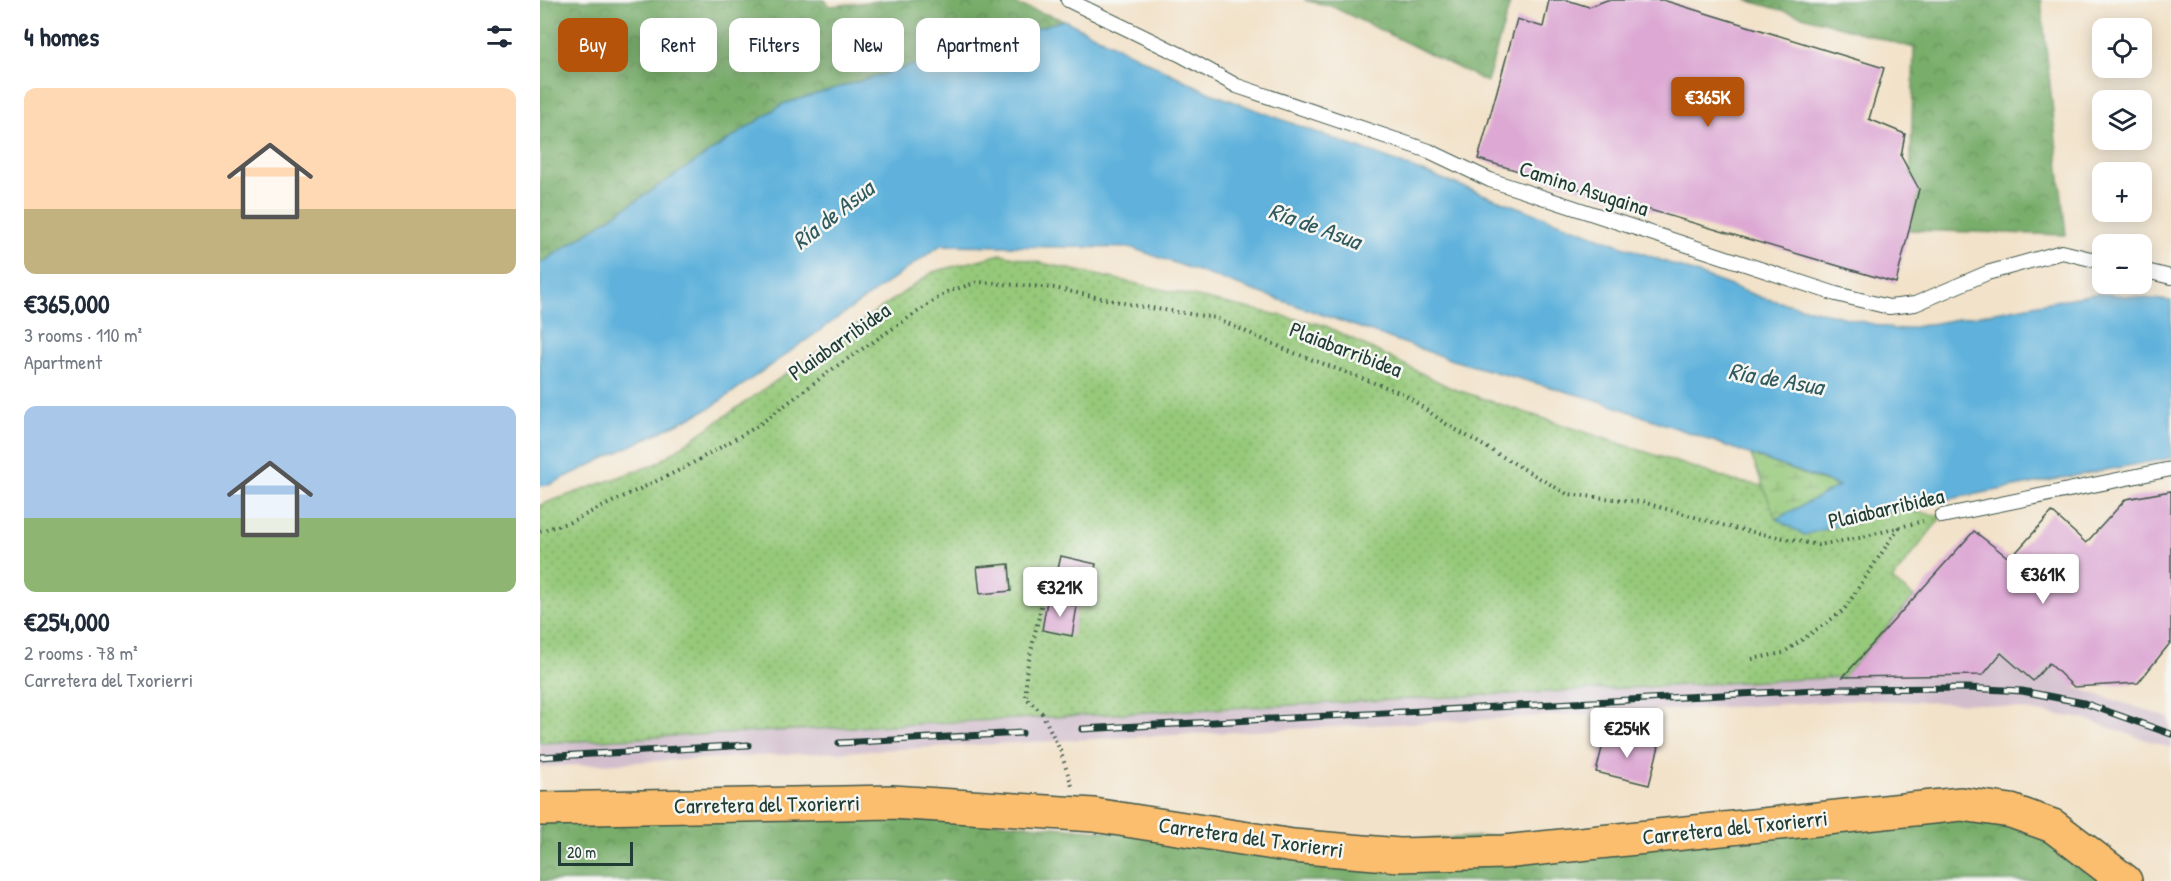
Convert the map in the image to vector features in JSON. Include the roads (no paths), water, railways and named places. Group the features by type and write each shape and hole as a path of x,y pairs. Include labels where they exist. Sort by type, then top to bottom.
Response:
{"main road":[{"name":"Carretera del Txorierri","path":"540,809 915,803 1094,814 1293,846 1399,855 1504,852 1961,804 2011,811 2053,826 2124,881"}],"lane":[{"name":"Camino Asugaina","path":"1068,0 1181,55 1237,86 1428,151 1490,180 1836,294 1889,307 1915,304 1987,273 2062,252 2092,259"},
{"path":"2152,272 2171,277"},
{"name":"Plaiabarribidea","path":"1942,516 2171,469"}],"water":[{"name":"Ría de Asua","path":"1064,20 1208,92 1763,298 1898,330 2093,294 2171,301 2171,458 1901,508 1804,535 1776,519 1839,486 1597,400 1452,360 1132,248 941,245 710,408 549,485 540,486 540,264 783,104 890,72 904,72 904,68 916,64 916,72 1040,72 1040,27"}],"railway":[{"path":"1082,729 1835,689 1967,688 2022,691 2084,703 2171,734"},
{"path":"839,743 1022,733"},
{"path":"540,757 748,745"}]}
